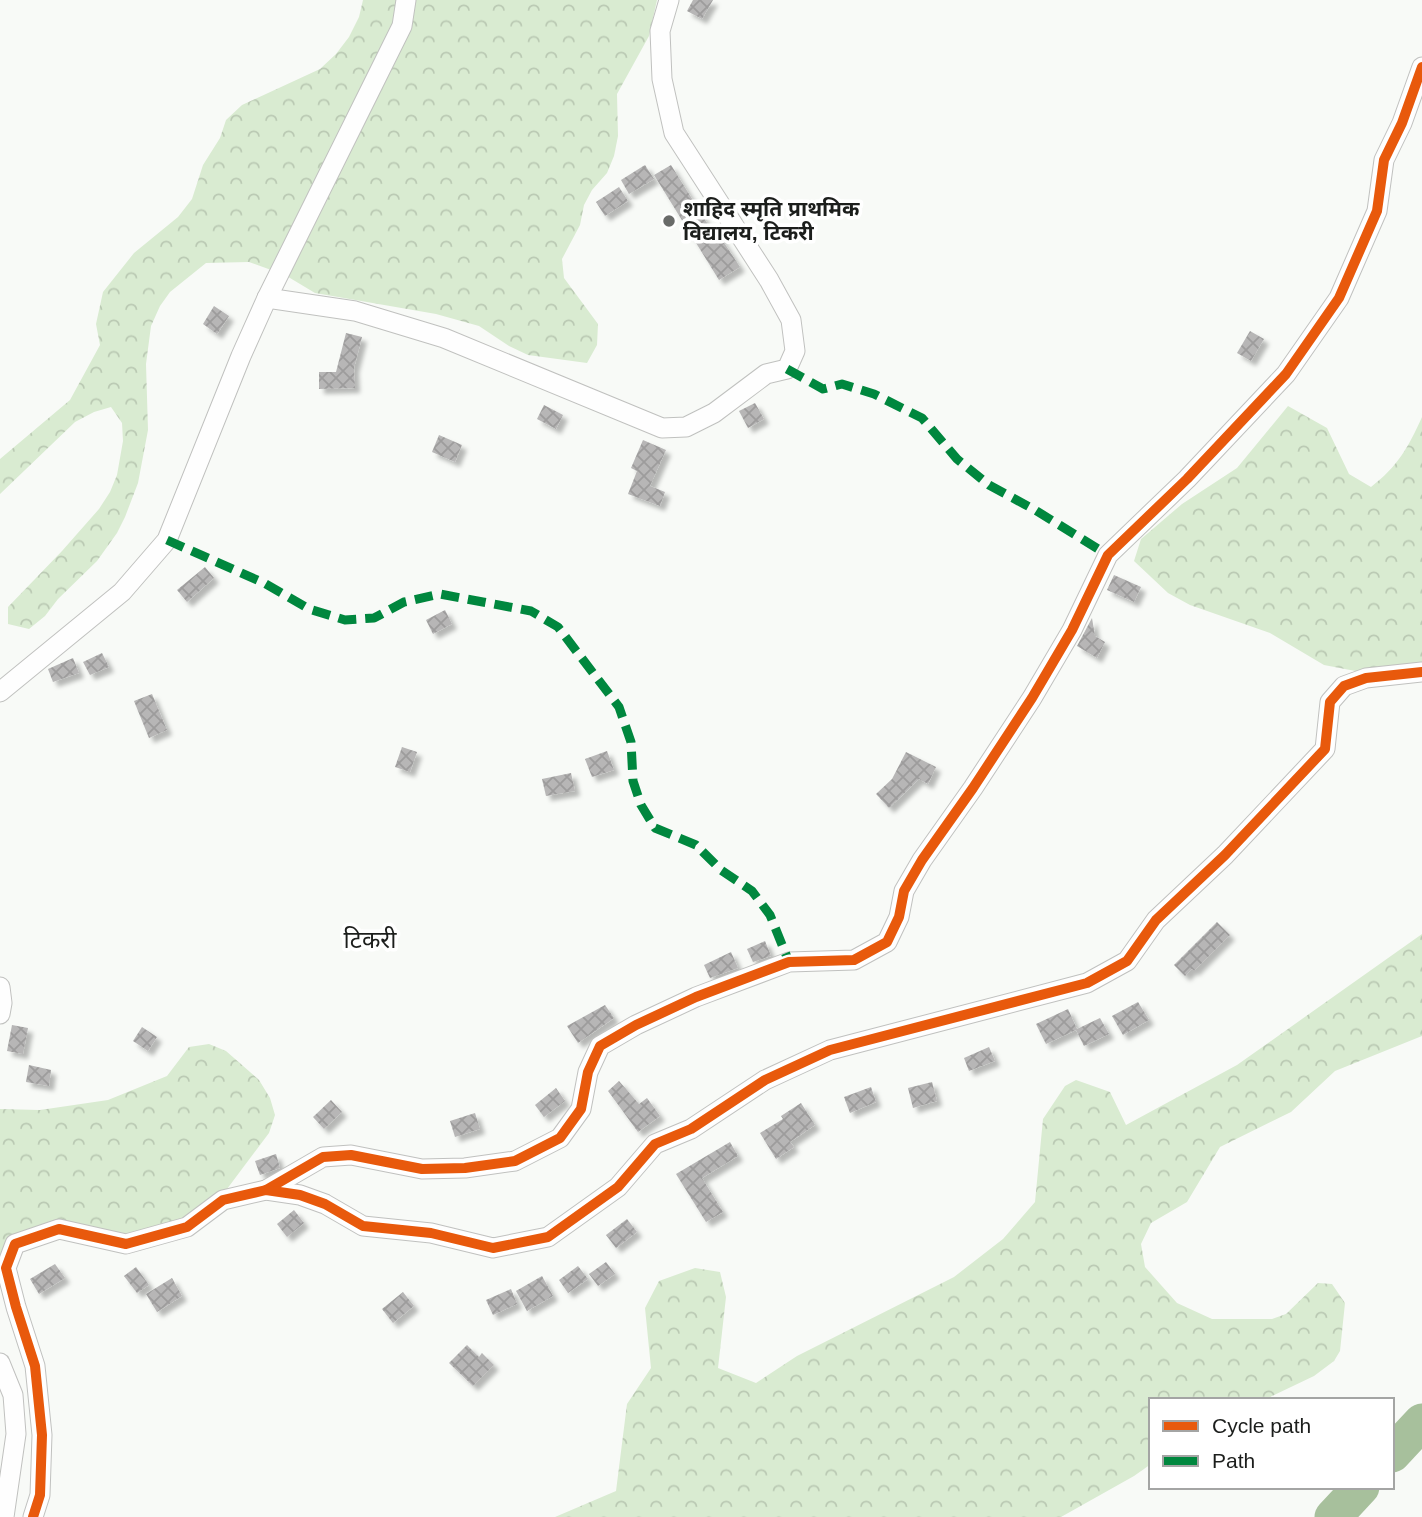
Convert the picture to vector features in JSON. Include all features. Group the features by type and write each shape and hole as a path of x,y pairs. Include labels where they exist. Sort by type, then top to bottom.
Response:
{"street":[{"path":"0,692 122,592 167,540 267,298 402,26 406,0"},
{"path":"267,298 355,311 444,338 662,428 686,427 714,413 766,374 787,369 795,351 791,320 769,280 674,133 662,79 660,31 669,0"},
{"path":"33,1517 40,1494 43,1435 36,1366 6,1268 15,1244 59,1228 126,1244 187,1227 223,1200 266,1190 323,1157 351,1155 422,1168 465,1168 515,1161 560,1138 581,1109 588,1072 600,1046 636,1025 696,997 789,962 854,960 887,942 899,917 904,891 922,860 1032,698 1072,630 1108,555 1187,479 1286,374 1339,298 1377,211 1384,160 1402,123 1422,67"},
{"path":"266,1190 300,1195 325,1204 363,1226 430,1233 493,1248 548,1237 618,1186 656,1144 691,1129 765,1080 830,1049 1087,983 1127,961 1156,920 1225,855 1325,749 1330,702 1344,686 1366,678 1422,672"},
{"path":"0,987 0,1014"},
{"path":"0,1363 13,1395 16,1434 4,1517"}],"green space":[{"path":"363,0 657,0 649,36 617,94 618,136 614,156 607,173 592,190 584,205 580,225 562,259 564,278 598,324 597,345 587,363 528,355 479,326 436,314 315,293 285,275 249,262 206,263 170,292 151,326 146,364 148,430 138,483 117,533 97,561 58,599 45,616 29,629 8,624 8,607 62,551 99,509 110,492 117,475 123,441 122,423 111,407 75,422 0,494 0,459 70,400 100,345 96,324 103,292 134,253 178,217 192,199 203,165 220,138 226,120 242,105 320,69 349,37 359,17"},
{"path":"1288,406 1327,428 1349,474 1371,487 1401,456 1422,417 1422,664 1371,674 1324,665 1270,633 1190,605 1168,593 1134,561 1141,539 1182,504 1237,468"},
{"path":"1422,934 1422,1036 1335,1071 1291,1112 1220,1147 1187,1202 1151,1223 1141,1244 1145,1267 1177,1303 1212,1319 1272,1319 1286,1314 1318,1283 1332,1284 1345,1303 1340,1351 1334,1361 1314,1376 1268,1398 1149,1398 1149,1465 1061,1517 555,1517 616,1491 627,1404 651,1368 645,1308 659,1281 695,1268 720,1272 726,1297 718,1368 756,1383 797,1356 954,1277 1003,1239 1035,1202 1043,1119 1065,1086 1076,1080 1110,1092 1126,1125 1237,1065"},
{"path":"209,1044 226,1051 259,1080 270,1098 275,1115 269,1133 224,1193 185,1221 123,1239 58,1221 0,1265 0,1109 40,1110 108,1100 167,1076 189,1047"}],"building":[{"path":"693,0 713,0 702,19 687,11"},
{"path":"645,165 654,179 629,194 621,180"},
{"path":"671,165 712,231 715,229 740,267 719,280 654,175"},
{"path":"619,187 628,201 605,216 596,202"},
{"path":"214,306 229,316 217,334 203,324"},
{"path":"1250,331 1264,339 1251,361 1237,353"},
{"path":"346,333 362,337 354,368 355,388 319,389 319,372 336,372"},
{"path":"755,403 764,419 748,428 739,411"},
{"path":"544,405 563,415 556,429 537,419"},
{"path":"439,435 462,445 455,462 432,452"},
{"path":"643,440 666,450 650,486 665,492 660,506 628,494 637,471 631,468"},
{"path":"205,567 214,578 187,602 177,590"},
{"path":"1114,575 1141,587 1134,602 1107,590"},
{"path":"445,610 452,624 433,634 426,620"},
{"path":"1092,618 1095,636 1105,642 1097,658 1077,646"},
{"path":"102,653 109,667 90,675 83,662"},
{"path":"73,658 79,673 53,682 48,669"},
{"path":"152,694 167,730 149,738 134,701"},
{"path":"402,747 417,752 410,772 395,767"},
{"path":"607,751 614,770 592,777 585,759"},
{"path":"906,752 936,767 928,784 919,779 889,808 876,794 892,779"},
{"path":"571,773 575,791 546,796 542,779"},
{"path":"1217,922 1230,935 1194,971 1192,969 1185,976 1174,965"},
{"path":"765,941 771,956 753,962 747,949"},
{"path":"731,952 738,968 710,978 704,965"},
{"path":"1138,1002 1149,1020 1123,1035 1112,1016"},
{"path":"605,1005 614,1018 578,1043 567,1026"},
{"path":"1068,1009 1077,1029 1100,1018 1109,1034 1084,1046 1076,1030 1046,1044 1036,1024"},
{"path":"12,1025 28,1028 23,1054 7,1051"},
{"path":"142,1027 157,1037 148,1051 133,1041"},
{"path":"989,1047 995,1061 969,1071 964,1058"},
{"path":"29,1065 51,1070 49,1086 26,1082"},
{"path":"619,1081 639,1104 647,1098 660,1116 638,1132 608,1091"},
{"path":"932,1082 937,1101 913,1108 908,1088"},
{"path":"871,1087 876,1102 850,1113 844,1097"},
{"path":"556,1088 565,1101 544,1117 535,1105"},
{"path":"331,1100 342,1112 324,1129 313,1117"},
{"path":"801,1103 815,1125 790,1142 794,1147 776,1159 760,1133 783,1119 781,1116"},
{"path":"475,1113 480,1129 455,1137 450,1121"},
{"path":"730,1142 738,1156 702,1178 723,1212 706,1222 676,1174"},
{"path":"276,1154 280,1168 260,1175 255,1161"},
{"path":"294,1210 304,1223 287,1237 277,1224"},
{"path":"627,1219 637,1232 616,1248 606,1235"},
{"path":"606,1262 615,1274 598,1286 589,1274"},
{"path":"55,1264 65,1278 39,1294 30,1279"},
{"path":"578,1266 588,1279 568,1293 559,1280"},
{"path":"136,1267 149,1285 137,1293 124,1276"},
{"path":"542,1276 553,1296 527,1311 516,1291"},
{"path":"172,1278 182,1296 157,1312 146,1294"},
{"path":"511,1289 517,1304 493,1315 486,1300"},
{"path":"403,1292 414,1306 393,1323 382,1309"},
{"path":"467,1345 479,1357 482,1353 494,1365 473,1386 449,1363"}],"waterway":[{"path":"1394,1452 1422,1422"},
{"path":"1333,1517 1359,1489"}],"marked path":[{"path":"787,369 823,389 842,384 874,394 922,418 957,459 989,485 1108,555"},
{"path":"167,540 264,583 309,609 345,620 374,618 404,602 440,594 531,611 558,627 619,707 631,742 633,781 641,805 655,828 696,845 721,870 752,891 770,915 789,962"}],"cycle path":[{"path":"266,1190 323,1157 351,1155 422,1169 465,1168 515,1161 560,1138 581,1109 588,1072 600,1046 636,1025 696,997 789,962 854,960 887,942 899,917 904,891 922,860 1032,698 1072,630 1108,555 1187,479 1286,374 1339,298 1377,211 1384,160 1402,123 1422,67"},
{"path":"33,1517 40,1495 42,1435 35,1366 6,1268 15,1244 59,1229 126,1244 187,1227 223,1200 266,1190 300,1195 325,1204 363,1226 431,1233 493,1248 548,1237 618,1187 655,1144 691,1129 765,1080 830,1050 1087,983 1127,961 1156,920 1225,855 1325,749 1330,702 1344,686 1366,678 1422,672"}],"place":[{"name":"शाहिद स्मृति प्राथमिक विद्यालय, टिकरी","path":"669,221"}],"district":[{"name":"टिकरी","path":"370,940"}]}
